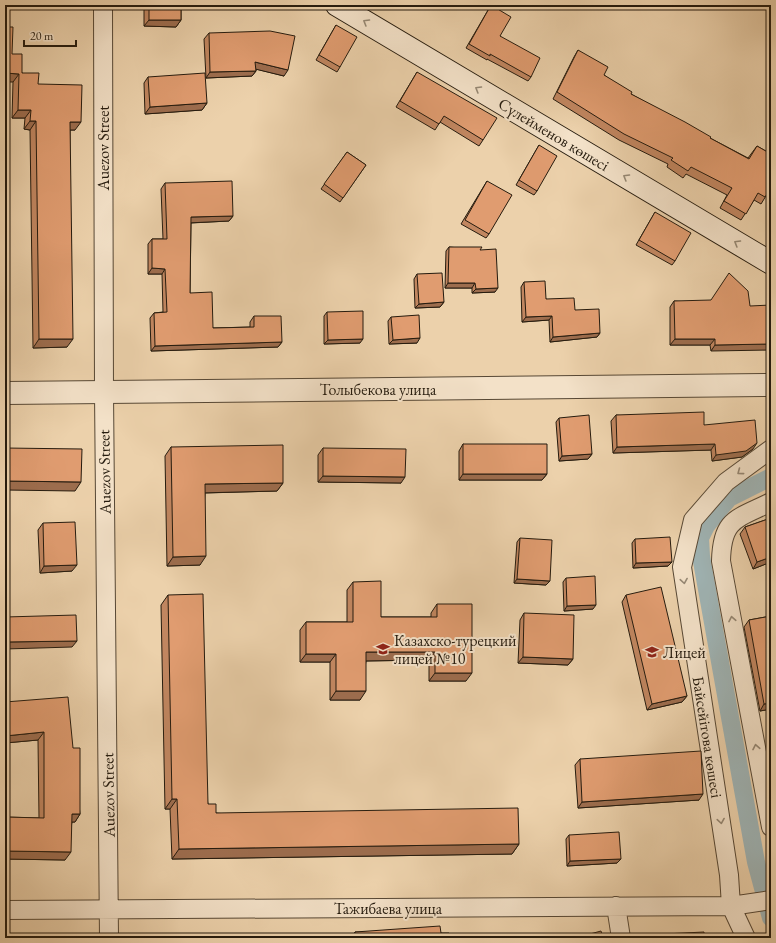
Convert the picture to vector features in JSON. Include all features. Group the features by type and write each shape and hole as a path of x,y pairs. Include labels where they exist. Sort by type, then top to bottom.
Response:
{"street":[{"name":"Auezov Street","path":"104,5 104,392 109,938"},
{"name":"Сүлейменов көшесі","path":"337,5 771,263"},
{"name":"Толыбекова улица","path":"5,393 764,383"},
{"name":"Байсейітова көшесі","path":"746,938 731,906 729,875 682,568 693,520 726,482 771,449"},
{"path":"771,502 732,522 723,536 721,561 771,827"},
{"name":"Тажибаева улица","path":"5,910 731,906 771,900"},
{"path":"616,906 621,938"}],"building":[{"path":"149,5 181,5 181,20 149,20"},
{"path":"491,5 511,17 500,36 540,58 531,77 469,44"},
{"path":"336,25 357,37 340,67 319,55"},
{"path":"5,27 13,27 12,54 22,54 22,73 39,73 38,84 82,85 81,122 70,122 73,339 39,339 36,121 30,121 31,110 18,110 19,74 5,73"},
{"path":"270,31 295,36 288,70 255,62 256,71 210,72 209,33"},
{"path":"578,50 608,67 604,75 632,92 631,94 685,122 711,137 710,138 749,159 757,146 771,154 771,188 765,197 758,193 746,214 724,201 732,188 691,167 688,171 671,160 673,158 624,134 557,92"},
{"path":"417,72 497,118 483,140 444,116 439,124 400,101"},
{"path":"205,73 207,103 150,107 148,77"},
{"path":"539,145 557,156 537,191 519,180"},
{"path":"347,152 366,165 343,198 324,184"},
{"path":"232,181 233,216 191,217 190,293 212,292 213,328 254,327 254,316 281,316 282,342 155,346 154,313 167,312 165,269 152,268 152,239 167,239 165,183"},
{"path":"487,181 512,195 489,234 465,220"},
{"path":"655,212 691,233 675,261 639,240"},
{"path":"449,247 482,247 480,250 496,249 498,288 476,289 475,283 448,283"},
{"path":"442,273 444,302 419,304 417,274"},
{"path":"729,273 748,291 750,306 771,305 771,344 715,345 715,339 675,339 674,301 711,300"},
{"path":"545,281 546,299 574,298 575,310 599,309 600,333 553,337 552,316 526,317 524,282"},
{"path":"363,311 363,339 328,340 327,312"},
{"path":"419,315 420,338 393,340 391,317"},
{"path":"704,412 704,425 755,420 757,443 746,451 716,455 715,444 617,447 616,415"},
{"path":"589,415 592,454 562,456 559,418"},
{"path":"463,444 547,444 547,474 463,474"},
{"path":"283,445 283,483 205,484 206,556 173,557 171,447"},
{"path":"5,448 82,449 81,482 5,481"},
{"path":"323,448 406,449 405,477 323,476"},
{"path":"771,518 771,557 757,562 745,527"},
{"path":"75,522 77,565 44,566 43,523"},
{"path":"670,537 672,562 636,563 635,539"},
{"path":"520,538 552,540 550,581 517,579"},
{"path":"595,576 596,605 567,606 566,578"},
{"name":"Казахско-турецкий лицей №10","path":"381,581 381,617 437,617 437,604 472,604 472,673 435,673 435,652 366,652 366,691 336,691 336,654 306,654 306,622 353,622 353,582"},
{"name":"Лицей","path":"661,587 687,696 652,704 626,595"},
{"path":"203,594 208,804 216,804 216,813 518,808 519,844 179,849 177,799 172,799 168,595"},
{"path":"524,613 574,615 573,659 523,657"},
{"path":"76,615 77,641 5,642 5,617"},
{"path":"771,616 771,703 764,704 749,620"},
{"path":"68,697 73,748 80,748 80,814 72,814 71,852 5,851 5,817 44,818 44,732 5,736 5,702"},
{"path":"701,751 703,794 582,802 580,759"},
{"path":"619,832 621,859 570,861 569,835"},
{"path":"440,926 441,933 449,933 449,938 355,938 355,932"},
{"path":"601,931 603,938 579,938 579,937"},
{"path":"704,932 704,938 664,938 664,934"},
{"path":"486,937 510,938 486,938"}],"waterway":[{"path":"771,477 729,498 706,526 700,538 701,556 756,862 771,918"}],"place":[{"name":"Казахско-турецкий лицей №10","path":"383,649"},
{"name":"Лицей","path":"652,652"}]}
